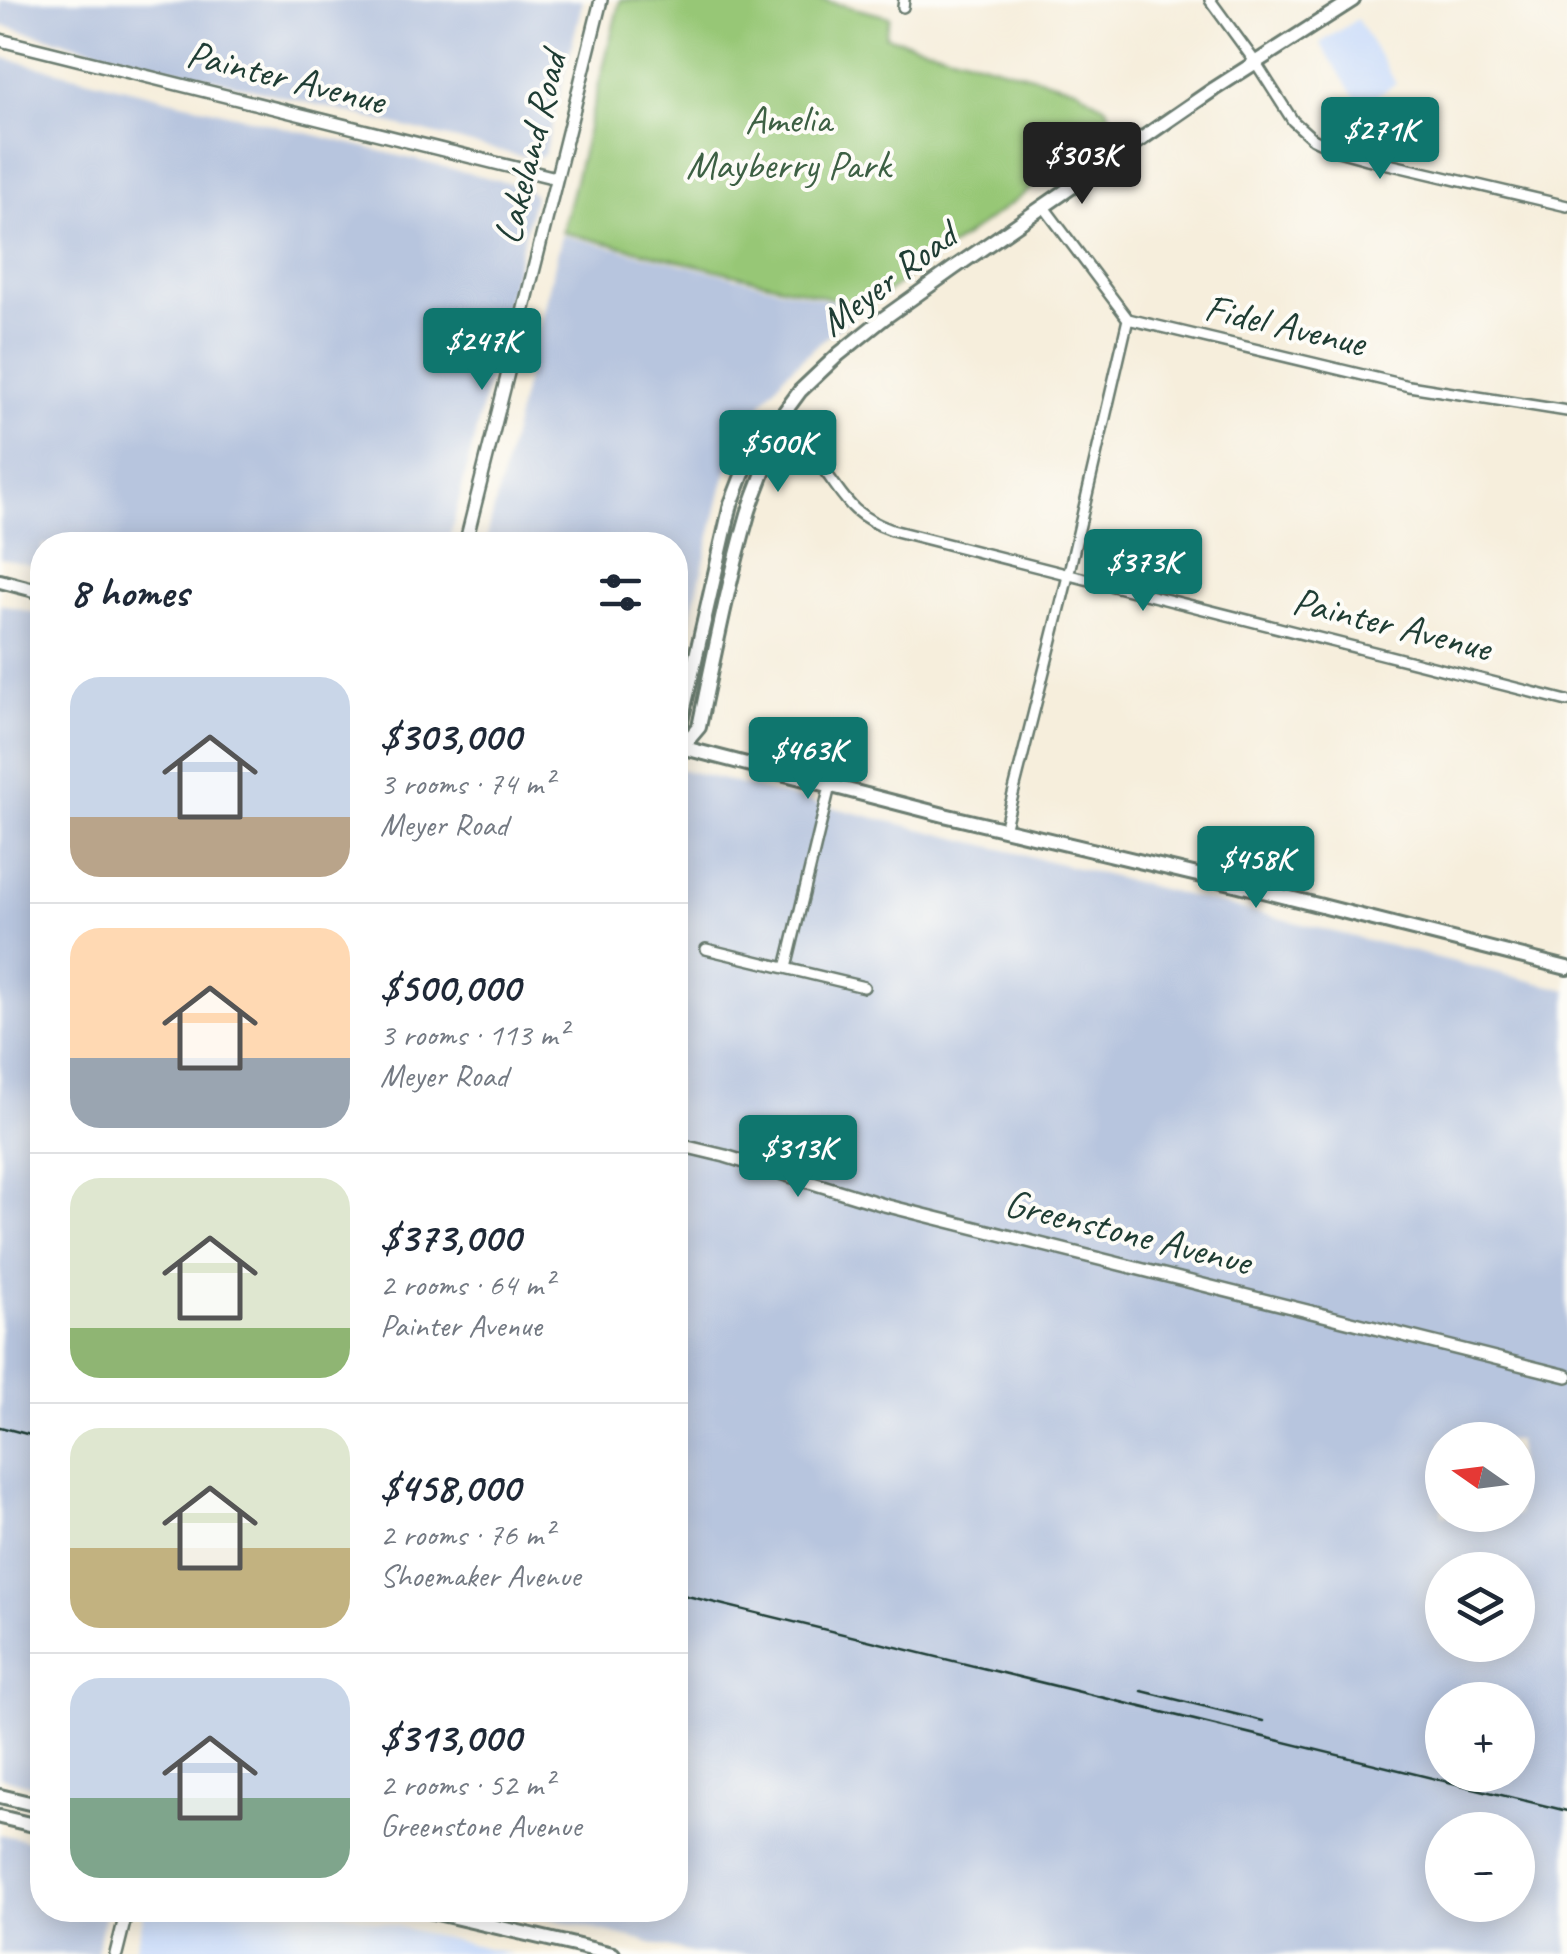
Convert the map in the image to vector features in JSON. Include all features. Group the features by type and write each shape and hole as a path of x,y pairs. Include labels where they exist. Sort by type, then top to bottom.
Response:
{"main road":[{"name":"Meyer Road","path":"688,689 731,504 756,440 775,425 800,391 884,318 1139,140 1354,0"},
{"name":"Meyer Road","path":"688,737 698,728 737,558 773,446 775,425"},
{"path":"719,552 737,558"},
{"path":"0,581 30,589"},
{"path":"688,749 1567,968"},
{"path":"0,1796 30,1803"},
{"path":"0,1816 30,1824"},
{"path":"476,1922 613,1954"}],"street":[{"name":"Lakeland Road","path":"468,532 600,0"},
{"path":"1210,0 1293,121 1313,139 1338,151 1567,206"},
{"name":"Painter Avenue","path":"0,40 556,178"},
{"path":"1004,830 1128,319 1044,206"},
{"name":"Fidel Avenue","path":"1128,319 1409,386 1567,411"},
{"name":"Painter Avenue","path":"775,425 812,456 844,501 879,526 1567,701"},
{"path":"786,968 830,786"},
{"path":"706,948 864,986"},
{"name":"Greenstone Avenue","path":"688,1147 884,1205 1567,1376"},
{"path":"116,1954 124,1922"}],"shaded area":[{"path":"0,0 583,0 544,155 540,157 520,156 0,25"},
{"path":"1357,19 1396,83 1361,106 1320,43"},
{"path":"0,57 525,187 534,195 451,532 30,532 30,565 0,558"},
{"path":"562,235 864,309 786,373 747,426 722,487 688,629 688,532 488,532"},
{"path":"0,604 30,612 30,1785 0,1777"},
{"path":"688,771 1567,990 1567,1954 696,1954 565,1922 688,1922"},
{"path":"0,1834 30,1841 30,1922 103,1922 96,1954 0,1954"},
{"path":"142,1922 379,1922 512,1954 134,1954"}],"green space":[{"name":"Amelia Mayberry Park","path":"620,0 822,0 890,17 885,36 1076,88 1107,108 1116,128 867,307 562,232"}],"railway":[{"path":"0,1427 30,1435"},
{"path":"688,1596 1567,1811"},
{"path":"1142,1691 1263,1721"}]}
